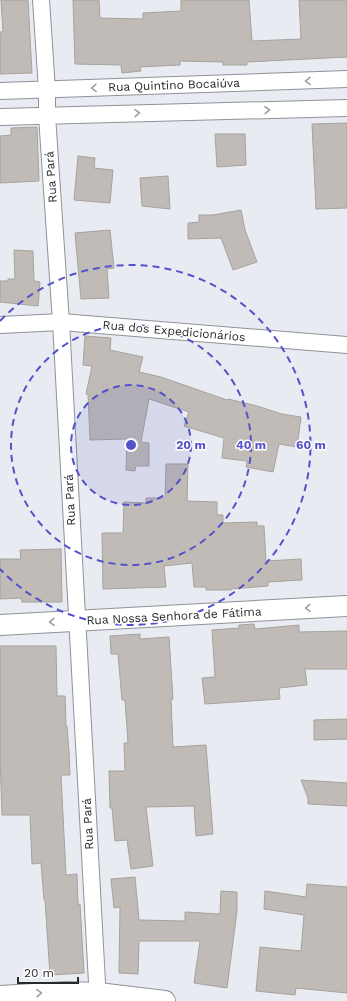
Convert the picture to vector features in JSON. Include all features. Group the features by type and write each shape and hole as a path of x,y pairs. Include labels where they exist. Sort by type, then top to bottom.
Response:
{"street":[{"name":"Rua Pará","path":"41,0 47,90 47,116 61,322 98,997"},
{"name":"Rua Quintino Bocaiúva","path":"0,91 347,79"},
{"path":"0,117 347,108"},
{"name":"Rua dos Expedicionários","path":"0,325 61,322 347,345"},
{"name":"Rua Nossa Senhora de Fátima","path":"0,625 347,606"},
{"path":"0,996 67,992 98,997 165,1001"}],"building":[{"path":"1,0 28,0 32,73 0,74 0,32 3,32"},
{"path":"73,0 99,0 100,18 143,19 143,13 181,11 181,0 249,0 252,41 301,39 299,0 347,0 347,57 247,62 247,65 223,65 223,62 180,61 180,65 140,67 141,71 122,73 121,65 75,64"},
{"path":"347,123 347,208 316,209 312,124"},
{"path":"37,127 39,181 0,183 0,136 11,135 11,128"},
{"path":"215,134 245,134 246,165 217,167"},
{"path":"78,156 95,158 94,168 113,170 110,203 74,200"},
{"path":"168,176 170,209 142,206 140,178"},
{"path":"241,210 245,230 257,262 233,270 221,238 188,239 188,223 199,222 199,215 213,215"},
{"path":"110,230 114,268 107,269 109,298 81,299 75,233"},
{"path":"14,250 33,251 34,281 40,282 38,306 0,302 0,281 15,279"},
{"path":"85,336 111,338 110,350 143,357 139,372 161,377 227,400 257,406 282,414 301,417 297,447 279,444 273,472 246,467 247,461 222,458 224,438 184,426 189,412 149,399 141,442 149,443 149,466 136,466 135,471 126,470 127,439 90,440 88,394 86,394 92,366 83,365"},
{"path":"166,464 188,464 187,501 217,502 217,515 223,515 223,523 257,522 257,526 264,526 266,561 301,559 302,580 268,582 268,586 231,590 206,590 206,587 194,587 192,563 164,566 166,587 103,589 102,533 123,533 124,502 146,503 146,498 165,498"},
{"path":"61,549 62,602 22,602 21,598 0,599 0,559 21,559 20,550"},
{"path":"254,624 255,629 299,625 299,632 347,631 347,669 305,669 307,685 279,688 280,699 205,704 202,678 215,677 212,630 239,628 239,625"},
{"path":"140,634 140,639 169,637 173,699 171,699 173,747 206,745 213,834 196,836 194,806 146,807 153,866 131,869 127,840 115,841 112,808 110,808 109,771 125,771 124,743 128,743 125,700 122,700 118,654 111,654 110,636"},
{"path":"0,646 56,646 57,696 65,696 69,752 70,775 61,775 66,875 77,874 84,973 50,975 41,863 32,864 30,815 2,815 0,756"},
{"path":"347,719 347,739 314,740 314,720"},
{"path":"301,780 347,783 347,806 308,804 308,798"},
{"path":"135,877 139,920 185,921 185,912 220,914 221,891 237,892 237,911 227,988 194,983 200,941 139,941 138,974 119,973 120,907 114,908 111,879"},
{"path":"307,884 347,887 347,993 296,988 295,995 256,991 260,947 301,951 304,915 264,909 265,891 306,897"}]}
